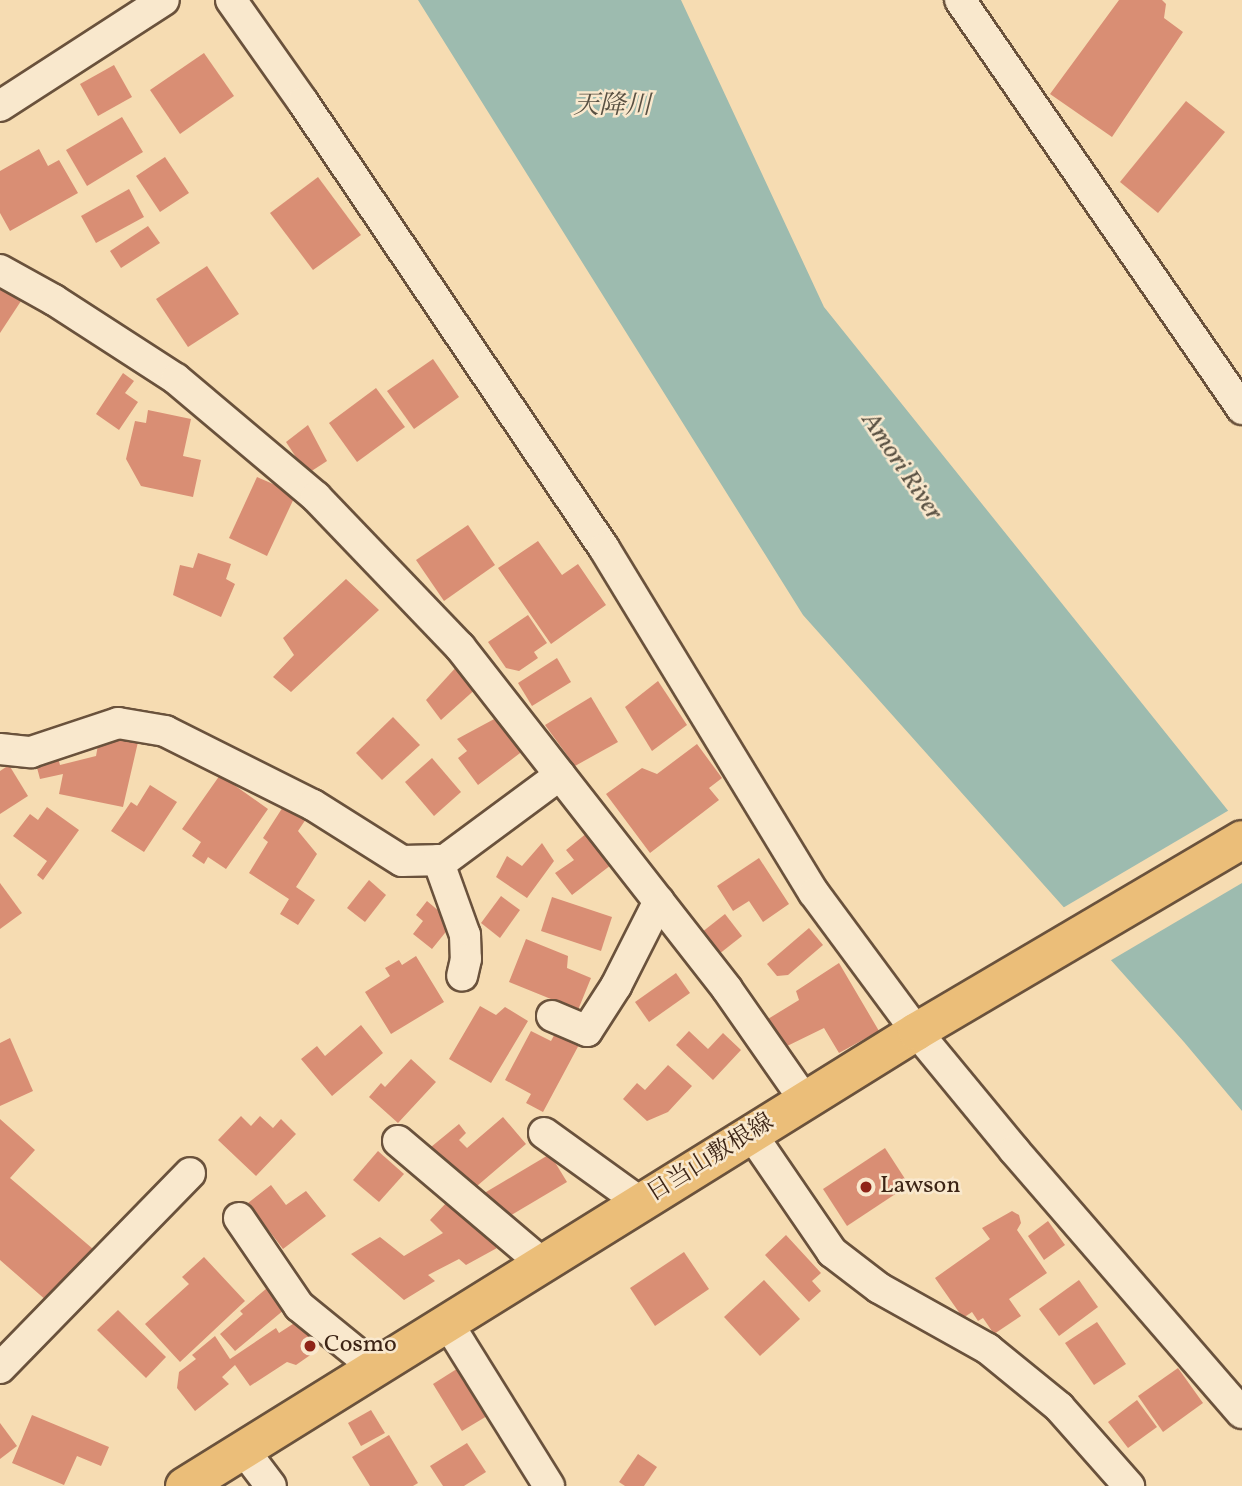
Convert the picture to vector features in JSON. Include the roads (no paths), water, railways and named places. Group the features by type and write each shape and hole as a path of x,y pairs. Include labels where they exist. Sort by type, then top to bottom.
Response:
{"main road":[{"name":"日当山敷根線","path":"184,1486 929,1023 1242,839"}],"street":[{"path":"0,106 164,0"},
{"path":"231,0 303,102 604,548 814,893 929,1023 1014,1150 1242,1413"},
{"path":"960,0 1242,409"},
{"path":"0,270 54,300 176,379 316,496 460,647 727,989 805,1101"},
{"path":"0,749 31,752 118,723 165,731 313,805 402,860 445,860 561,775"},
{"path":"438,860 465,935 466,960 462,976"},
{"path":"552,1016 587,1031 616,986 659,901"},
{"path":"544,1133 640,1203"},
{"path":"752,1135 832,1252 879,1288 988,1349 1059,1407 1129,1486"},
{"path":"398,1141 542,1263"},
{"path":"0,1368 190,1173"},
{"path":"239,1218 299,1306 374,1367"},
{"path":"447,1322 549,1486"},
{"path":"243,1449 271,1486"}],"water":[{"name":"天降川","path":"418,0 681,0 824,307 1242,828 1242,1111 1184,1042 803,615"}],"place":[{"name":"Lawson","path":"866,1187"},
{"name":"Cosmo","path":"310,1346"}],"water label":[{"name":"Amori River","path":"901,467"}]}
